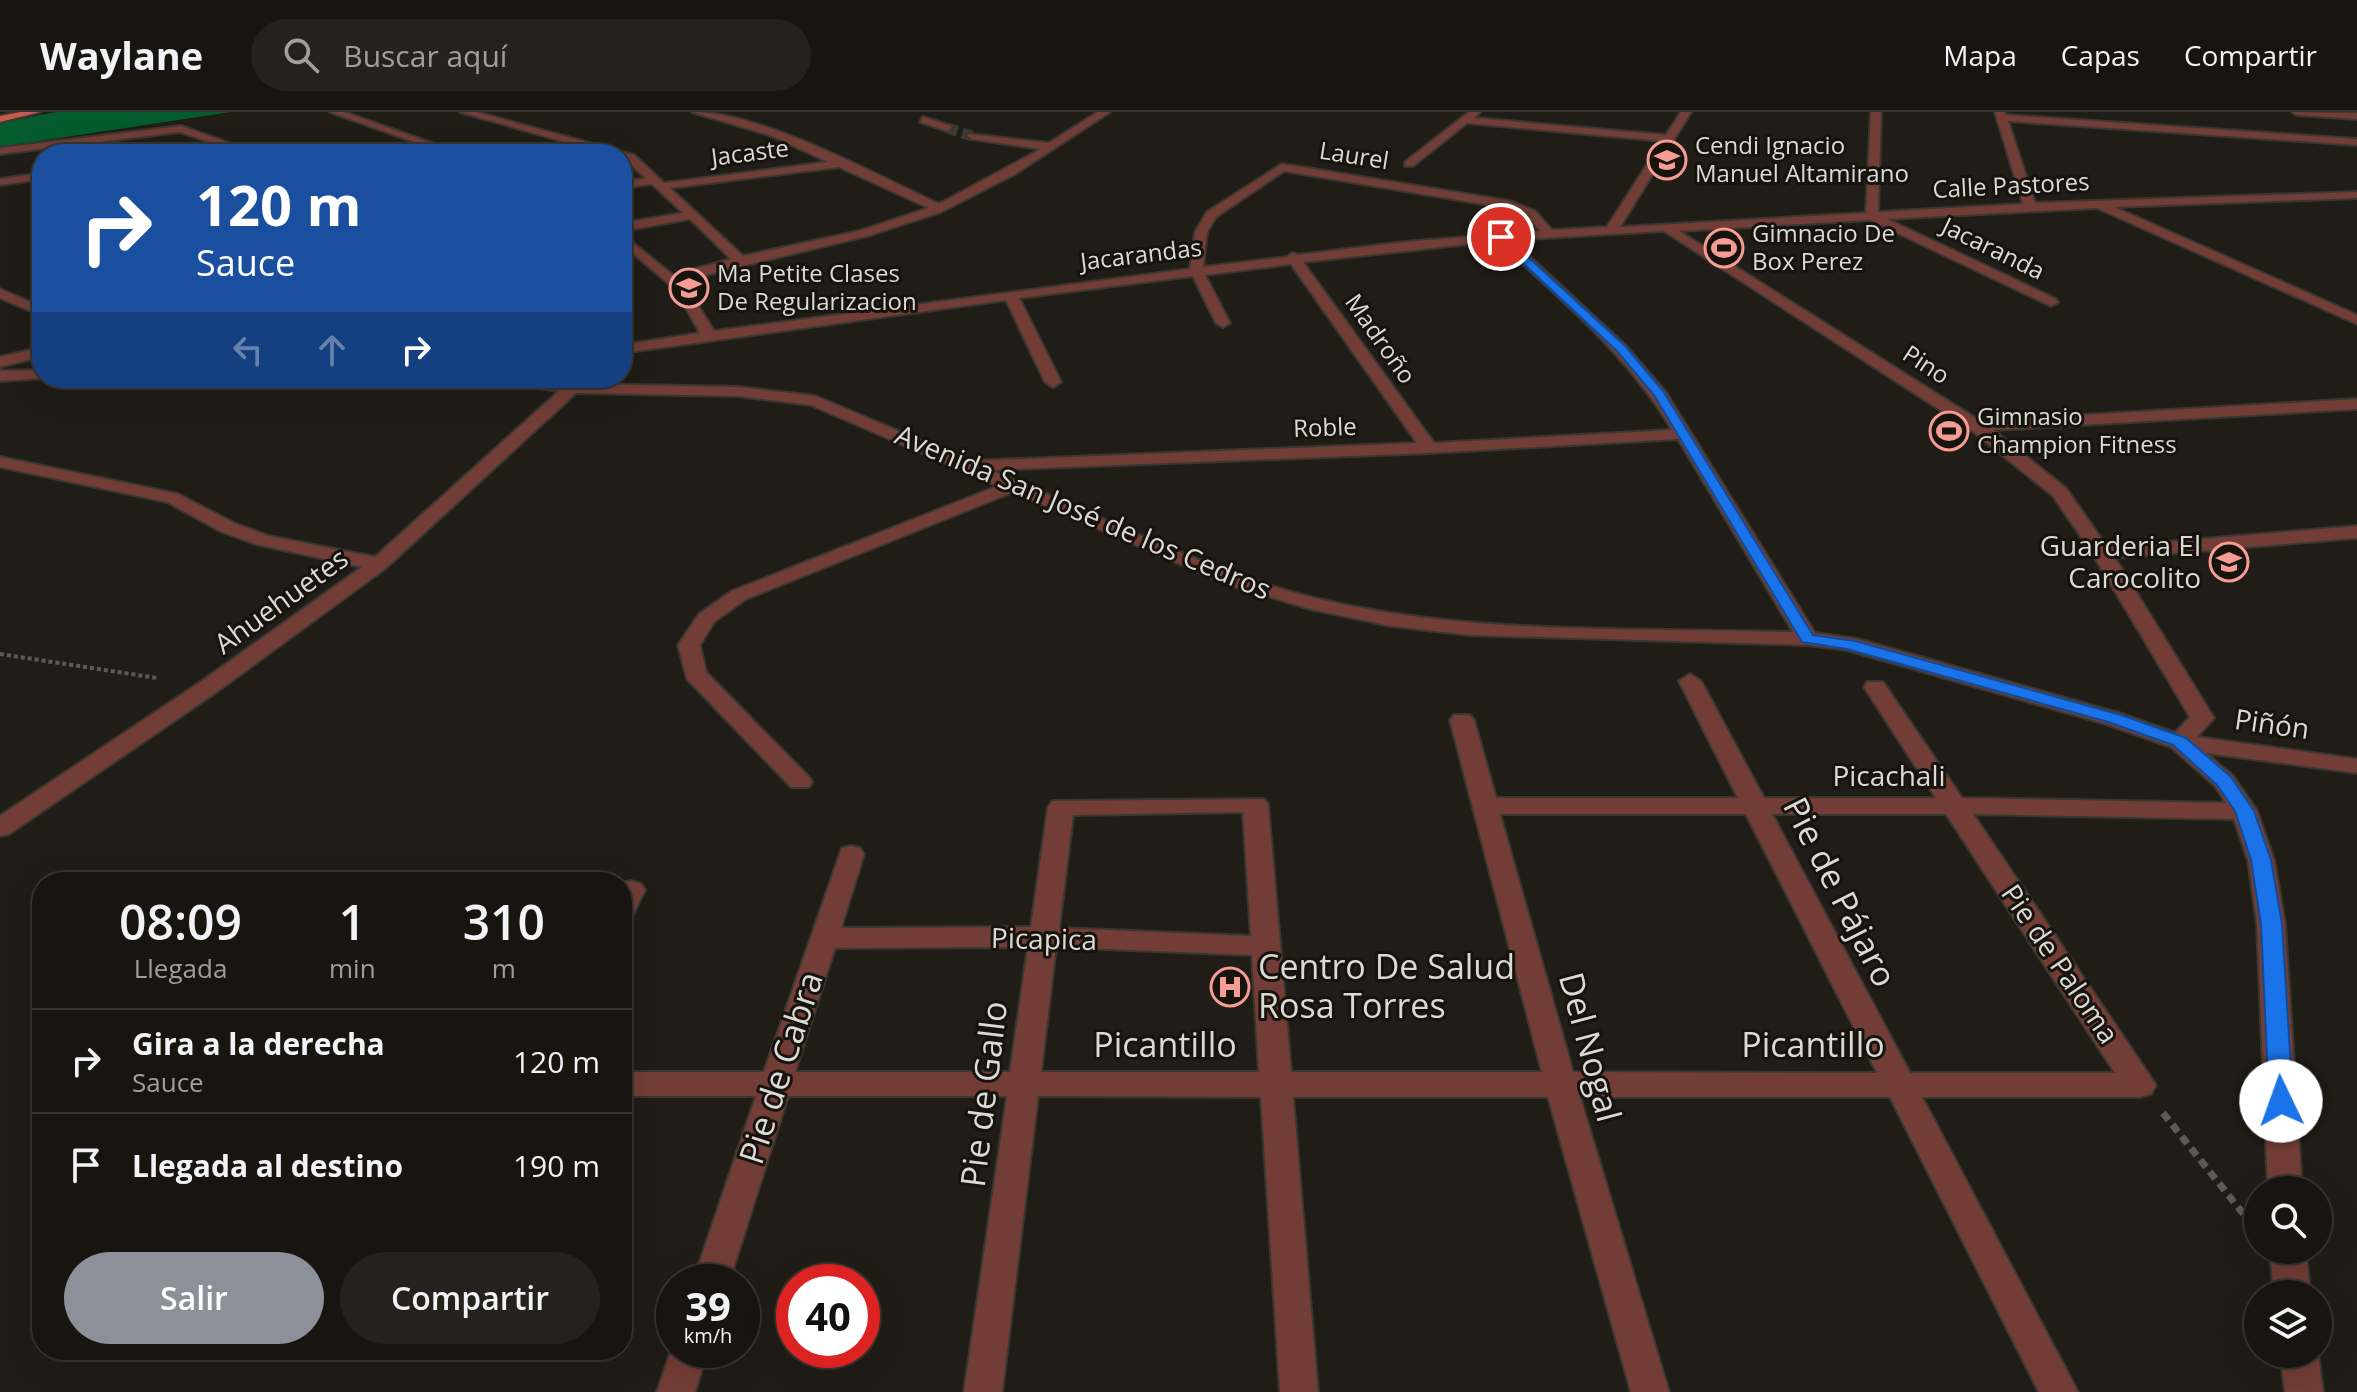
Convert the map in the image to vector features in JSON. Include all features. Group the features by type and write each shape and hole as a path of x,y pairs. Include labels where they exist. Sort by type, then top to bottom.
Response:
{"main road":[{"path":"0,119 35,112"}],"street":[{"path":"335,112 429,144"},
{"path":"465,112 588,144"},
{"path":"697,112 776,134 939,208"},
{"path":"680,287 692,274 740,260 850,238 939,208 1052,147 1105,112"},
{"path":"1409,164 1475,112"},
{"path":"1611,231 1686,112"},
{"path":"1872,216 1876,112"},
{"path":"2297,112 2357,116"},
{"path":"2030,207 2000,115 2357,142"},
{"path":"923,120 947,128"},
{"path":"1464,120 1671,139"},
{"path":"58,144 181,129 229,144"},
{"path":"972,136 1052,147"},
{"path":"0,151 32,147"},
{"path":"632,159 740,260"},
{"name":"Jacaste","path":"632,184 843,163"},
{"name":"Laurel","path":"1196,270 1201,232 1211,215 1282,167 1510,205 1531,214 1549,234"},
{"path":"0,182 32,177"},
{"name":"Calle Pastores","path":"1668,229 2030,207 2357,195"},
{"path":"2095,204 2357,320"},
{"path":"632,225 694,215"},
{"name":"Jacaranda","path":"1872,216 2051,302"},
{"name":"Jacarandas","path":"632,348 1293,257 1501,237 1668,229"},
{"name":"Pino","path":"1668,229 1977,426 2060,492 2102,553 2202,718 2179,742"},
{"path":"1501,237 1621,349 1659,394 1808,639"},
{"path":"632,246 680,287 710,337"},
{"name":"Madroño","path":"1293,257 1429,448"},
{"path":"1196,270 1223,323"},
{"path":"0,293 32,307"},
{"path":"1010,294 1053,382"},
{"path":"0,362 32,354"},
{"path":"0,376 32,375"},
{"name":"Avenida San José de los Cedros","path":"565,388 752,391 815,401 1231,579 1347,611 1470,629 1808,639 1849,644 2042,696 2179,742 2224,781 2244,811 2261,860 2271,924 2284,1176"},
{"name":"Ahuehuetes","path":"0,828 210,686 379,564 496,461 571,389"},
{"path":"1977,426 2357,404"},
{"name":"Roble","path":"969,465 1429,448 1684,434"},
{"path":"0,462 172,498 196,507 227,527 257,538 379,564"},
{"path":"800,782 695,674 689,645 706,618 739,595 1013,486"},
{"path":"2102,553 2357,532"},
{"name":"Pie de Pájaro","path":"1690,681 2059,1392"},
{"name":"Pie de Paloma","path":"1875,687 2140,1085"},
{"name":"Del Nogal","path":"1462,720 1560,1083 1650,1392"},
{"name":"Piñón","path":"2179,742 2357,766"},
{"name":"Pie de Gallo","path":"983,1392 1061,807 1255,804 1265,946"},
{"name":"Picachali","path":"1485,806 1955,806 2244,811"},
{"name":"Pie de Cabra","path":"717,1264 851,854"},
{"name":"Picapica","path":"824,938 1043,937 1265,946"},
{"path":"1265,946 1299,1392"},
{"name":"Picantillo","path":"632,1084 2140,1085"},
{"path":"676,1392 683,1368"},
{"path":"2301,1368 2304,1392"}],"path":[{"path":"0,654 210,686"},
{"path":"2140,1085 2244,1215"}],"green space":[{"path":"56,112 231,112 0,147 0,123"}],"tunnel":[{"path":"947,128 972,136"}],"place":[{"name":"Cendi Ignacio Manuel Altamirano","path":"1667,160"},
{"name":"Gimnacio De Box Perez","path":"1724,248"},
{"name":"Ma Petite Clases De Regularizacion","path":"689,288"},
{"name":"Gimnasio Champion Fitness","path":"1949,431"},
{"name":"Guarderia El Carocolito","path":"2229,562"},
{"name":"Centro De Salud Rosa Torres","path":"1230,987"}],"route":[{"path":"1501,237 1621,349 1659,394 1808,639 1849,644 2042,696 2114,719 2179,742 2224,781 2244,811 2261,860 2271,924 2281,1101"}]}
